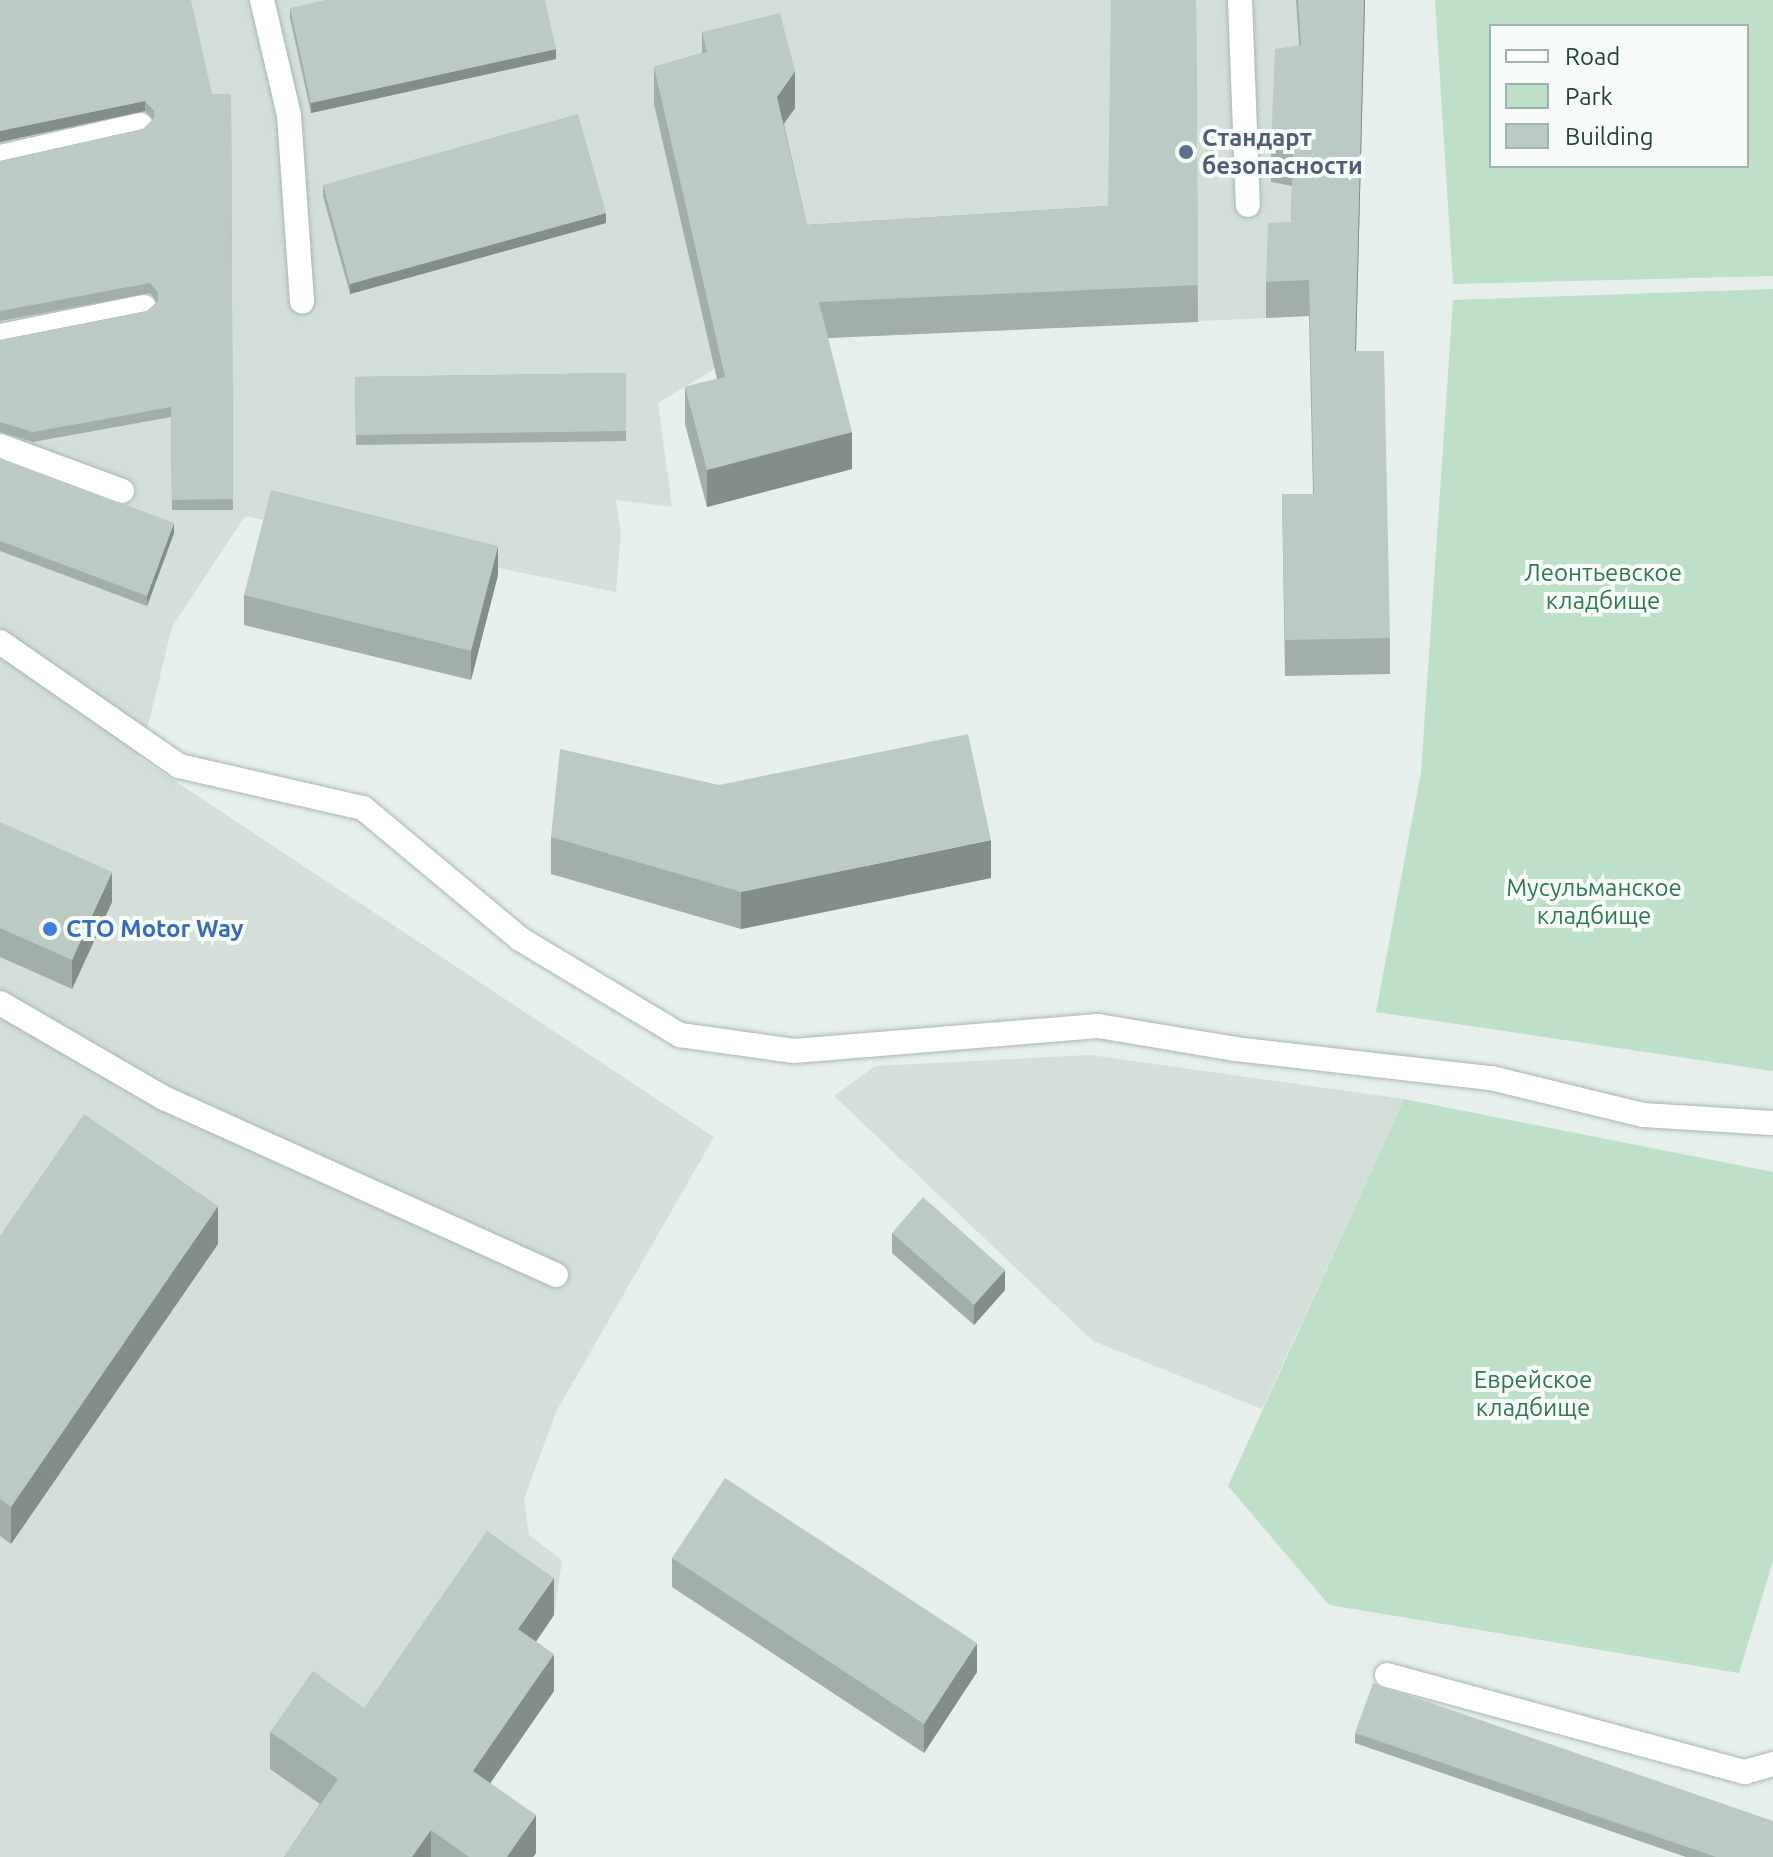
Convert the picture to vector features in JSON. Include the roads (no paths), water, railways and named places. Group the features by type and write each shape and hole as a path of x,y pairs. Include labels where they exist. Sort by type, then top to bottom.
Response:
{"lane":[{"path":"262,0 289,115 302,302"},
{"path":"1240,0 1248,205"},
{"path":"0,157 140,125"},
{"path":"0,336 144,307"},
{"path":"0,446 122,491"},
{"path":"0,642 179,766 363,808 520,939 680,1035 794,1051 1098,1026 1235,1049 1491,1078 1643,1115 1773,1123"},
{"path":"0,1003 164,1098 556,1275"},
{"path":"1387,1675 1745,1772 1773,1764"}],"place":[{"name":"Стандарт безопасности","path":"1186,152"},
{"name":"СТО Motor Way","path":"50,929"}],"park label":[{"name":"Леонтьевское кладбище","path":"1603,587"},
{"name":"Мусульманское кладбище","path":"1594,902"},
{"name":"Еврейское кладбище","path":"1533,1394"}]}
